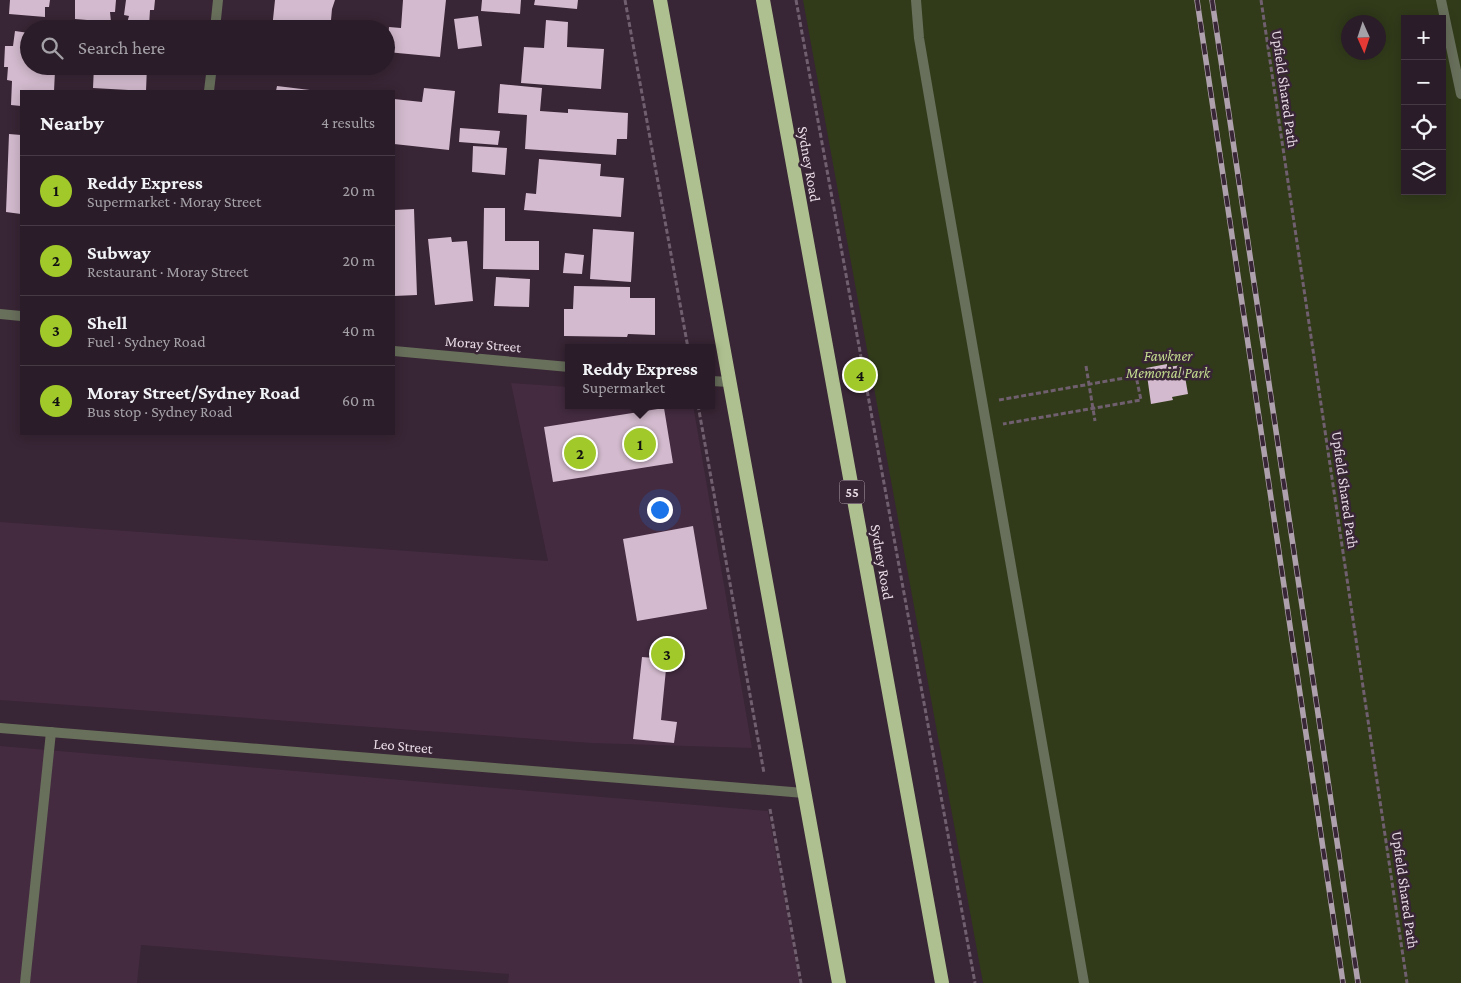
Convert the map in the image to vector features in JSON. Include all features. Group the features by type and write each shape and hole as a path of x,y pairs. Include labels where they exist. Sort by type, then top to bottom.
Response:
{"highway":[{"path":"660,0 838,983"},
{"name":"Sydney Road","path":"762,0 942,983"}],"street":[{"path":"216,20 218,0"},
{"path":"916,0 920,47 1084,983"},
{"path":"1440,0 1461,94"},
{"path":"209,90 211,75"},
{"path":"0,314 20,316"},
{"name":"Moray Street","path":"395,351 565,367"},
{"path":"715,380 730,382"},
{"name":"Leo Street","path":"0,728 804,793"},
{"path":"24,983 51,732"}],"path":[{"path":"625,0 687,344"},
{"path":"796,0 975,983"},
{"name":"Upfield Shared Path","path":"1260,0 1407,983"},
{"path":"1086,366 1096,421"},
{"path":"982,403 1136,376 1141,400 986,427"},
{"path":"699,409 801,983"}],"shaded area":[{"path":"511,383 565,387 565,409 694,409 752,748 592,743 0,700 0,522 548,561"},
{"path":"0,746 768,811 800,983 508,983 509,974 141,945 137,983 0,983"}],"green space":[{"name":"Fawkner Memorial Park","path":"803,0 1461,0 1461,983 983,983"}],"building":[{"path":"10,0 50,0 49,7 45,7 45,17 9,14"},
{"path":"75,0 116,0 115,12 110,12 111,20 75,19"},
{"path":"126,0 155,0 154,10 150,10 149,20 128,20 129,16 124,15"},
{"path":"275,0 335,0 331,20 273,20"},
{"path":"403,0 446,0 440,57 395,53 395,28 401,28"},
{"path":"482,0 521,0 520,14 481,11"},
{"path":"535,0 578,0 577,9 534,5"},
{"path":"478,16 482,46 458,49 454,19"},
{"path":"546,20 568,22 567,47 604,49 601,89 521,83 524,47 544,48"},
{"path":"15,31 20,32 20,75 55,75 54,90 20,90 20,106 11,105 12,81 7,80 8,67 4,67 5,46 13,46"},
{"path":"94,75 147,75 146,90 93,88"},
{"path":"500,84 542,88 540,111 568,113 568,109 628,113 627,139 617,139 616,155 525,149 527,115 498,113"},
{"path":"277,86 310,90 276,90"},
{"path":"424,88 455,91 449,150 395,144 395,99 422,102"},
{"path":"460,128 500,131 498,145 459,142"},
{"path":"9,134 20,135 20,214 6,212"},
{"path":"473,146 507,148 505,175 472,172"},
{"path":"539,159 601,164 600,176 624,178 621,217 524,210 526,193 536,194"},
{"path":"484,208 505,208 505,241 539,241 539,270 483,269"},
{"path":"414,209 417,295 395,296 395,210"},
{"path":"593,229 634,232 631,282 590,279"},
{"path":"451,237 452,242 467,241 473,301 435,305 428,239"},
{"path":"565,253 584,255 582,274 563,273"},
{"path":"496,277 530,279 529,307 494,306"},
{"path":"574,286 630,287 630,298 655,298 655,335 628,334 627,337 564,336 564,309 573,309"},
{"path":"1167,364 1167,367 1183,365 1188,394 1172,397 1173,400 1151,404 1146,368"},
{"path":"664,409 673,463 553,482 544,427"},
{"path":"693,526 707,609 637,621 623,539"},
{"path":"642,657 667,659 661,720 677,722 674,743 633,739"}],"railway":[{"path":"1197,0 1343,983"},
{"path":"1212,0 1358,983"}],"place":[{"name":"Moray Street/Sydney Road","path":"860,375"},
{"name":"Reddy Express","path":"640,444"},
{"name":"Subway","path":"580,453"},
{"name":"Shell","path":"667,654"}]}
